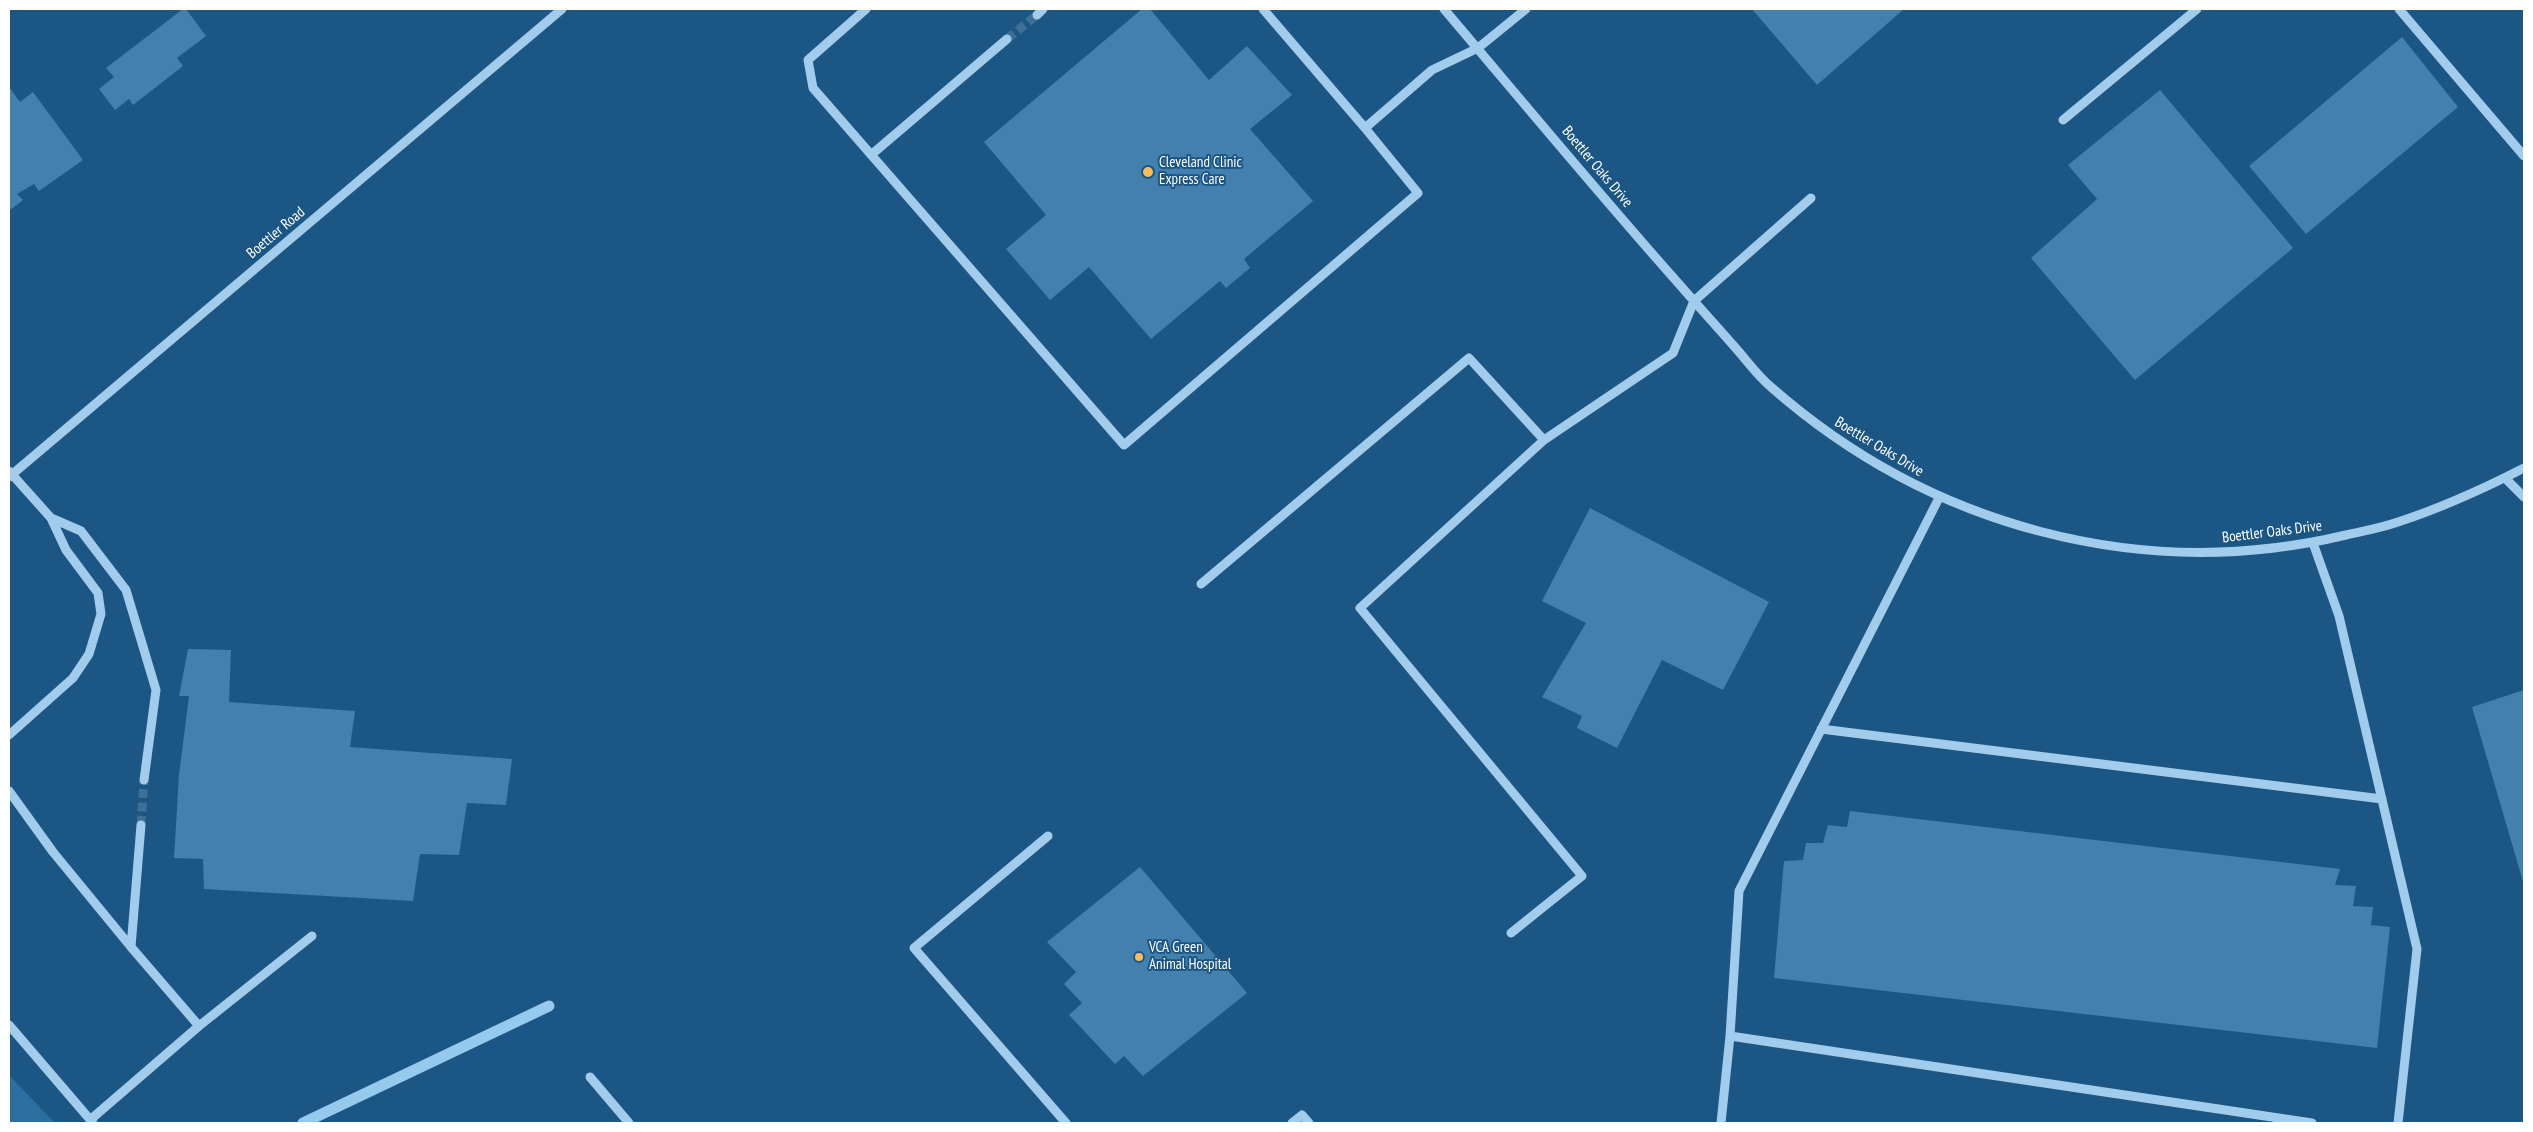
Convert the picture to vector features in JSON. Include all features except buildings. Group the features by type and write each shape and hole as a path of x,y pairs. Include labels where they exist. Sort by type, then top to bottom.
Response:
{"street":[{"name":"Boettler Road","path":"10,474 562,9"},
{"path":"866,9 808,60 813,88 1124,445 1418,192 1263,9"},
{"name":"Boettler Oaks Drive","path":"1444,9 1767,384 1819,427 1895,476 1966,508 2040,532 2106,546 2173,552 2240,552 2313,543 2396,523 2476,492 2524,468"},
{"path":"1365,128 1432,70 1478,48 1526,9"},
{"path":"2063,120 2197,9"},
{"path":"2399,9 2524,156"},
{"path":"871,155 1007,39"},
{"path":"1511,932 1582,876 1360,608 1544,440 1673,353 1694,301 1811,198"},
{"path":"1201,584 1469,358 1544,440"},
{"path":"9,735 73,678 89,654 101,614 98,593 66,550 50,518 10,474"},
{"path":"2505,478 2524,497"},
{"path":"1721,1123 1730,1036 1739,891 1940,496"},
{"path":"50,518 81,531 126,590 156,690 144,780"},
{"path":"2313,543 2339,616 2416,948 2398,1123"},
{"path":"1821,729 2382,799"},
{"path":"9,791 53,852 131,948 199,1026"},
{"path":"131,948 141,825"},
{"path":"1048,836 914,948 1066,1123"},
{"path":"9,1025 92,1121 199,1026 312,936"},
{"path":"1730,1036 2312,1123"},
{"path":"590,1077 629,1123"},
{"path":"1292,1123 1302,1115 1309,1123"}],"shaded area":[{"path":"9,1075 55,1123 9,1123"}],"waterway":[{"path":"303,1123 549,1006"}],"tunnel":[{"path":"1007,39 1037,15"},
{"path":"141,825 144,780"}],"place":[{"name":"Cleveland Clinic Express Care","path":"1148,172"},
{"name":"VCA Green Animal Hospital","path":"1139,957"}]}
